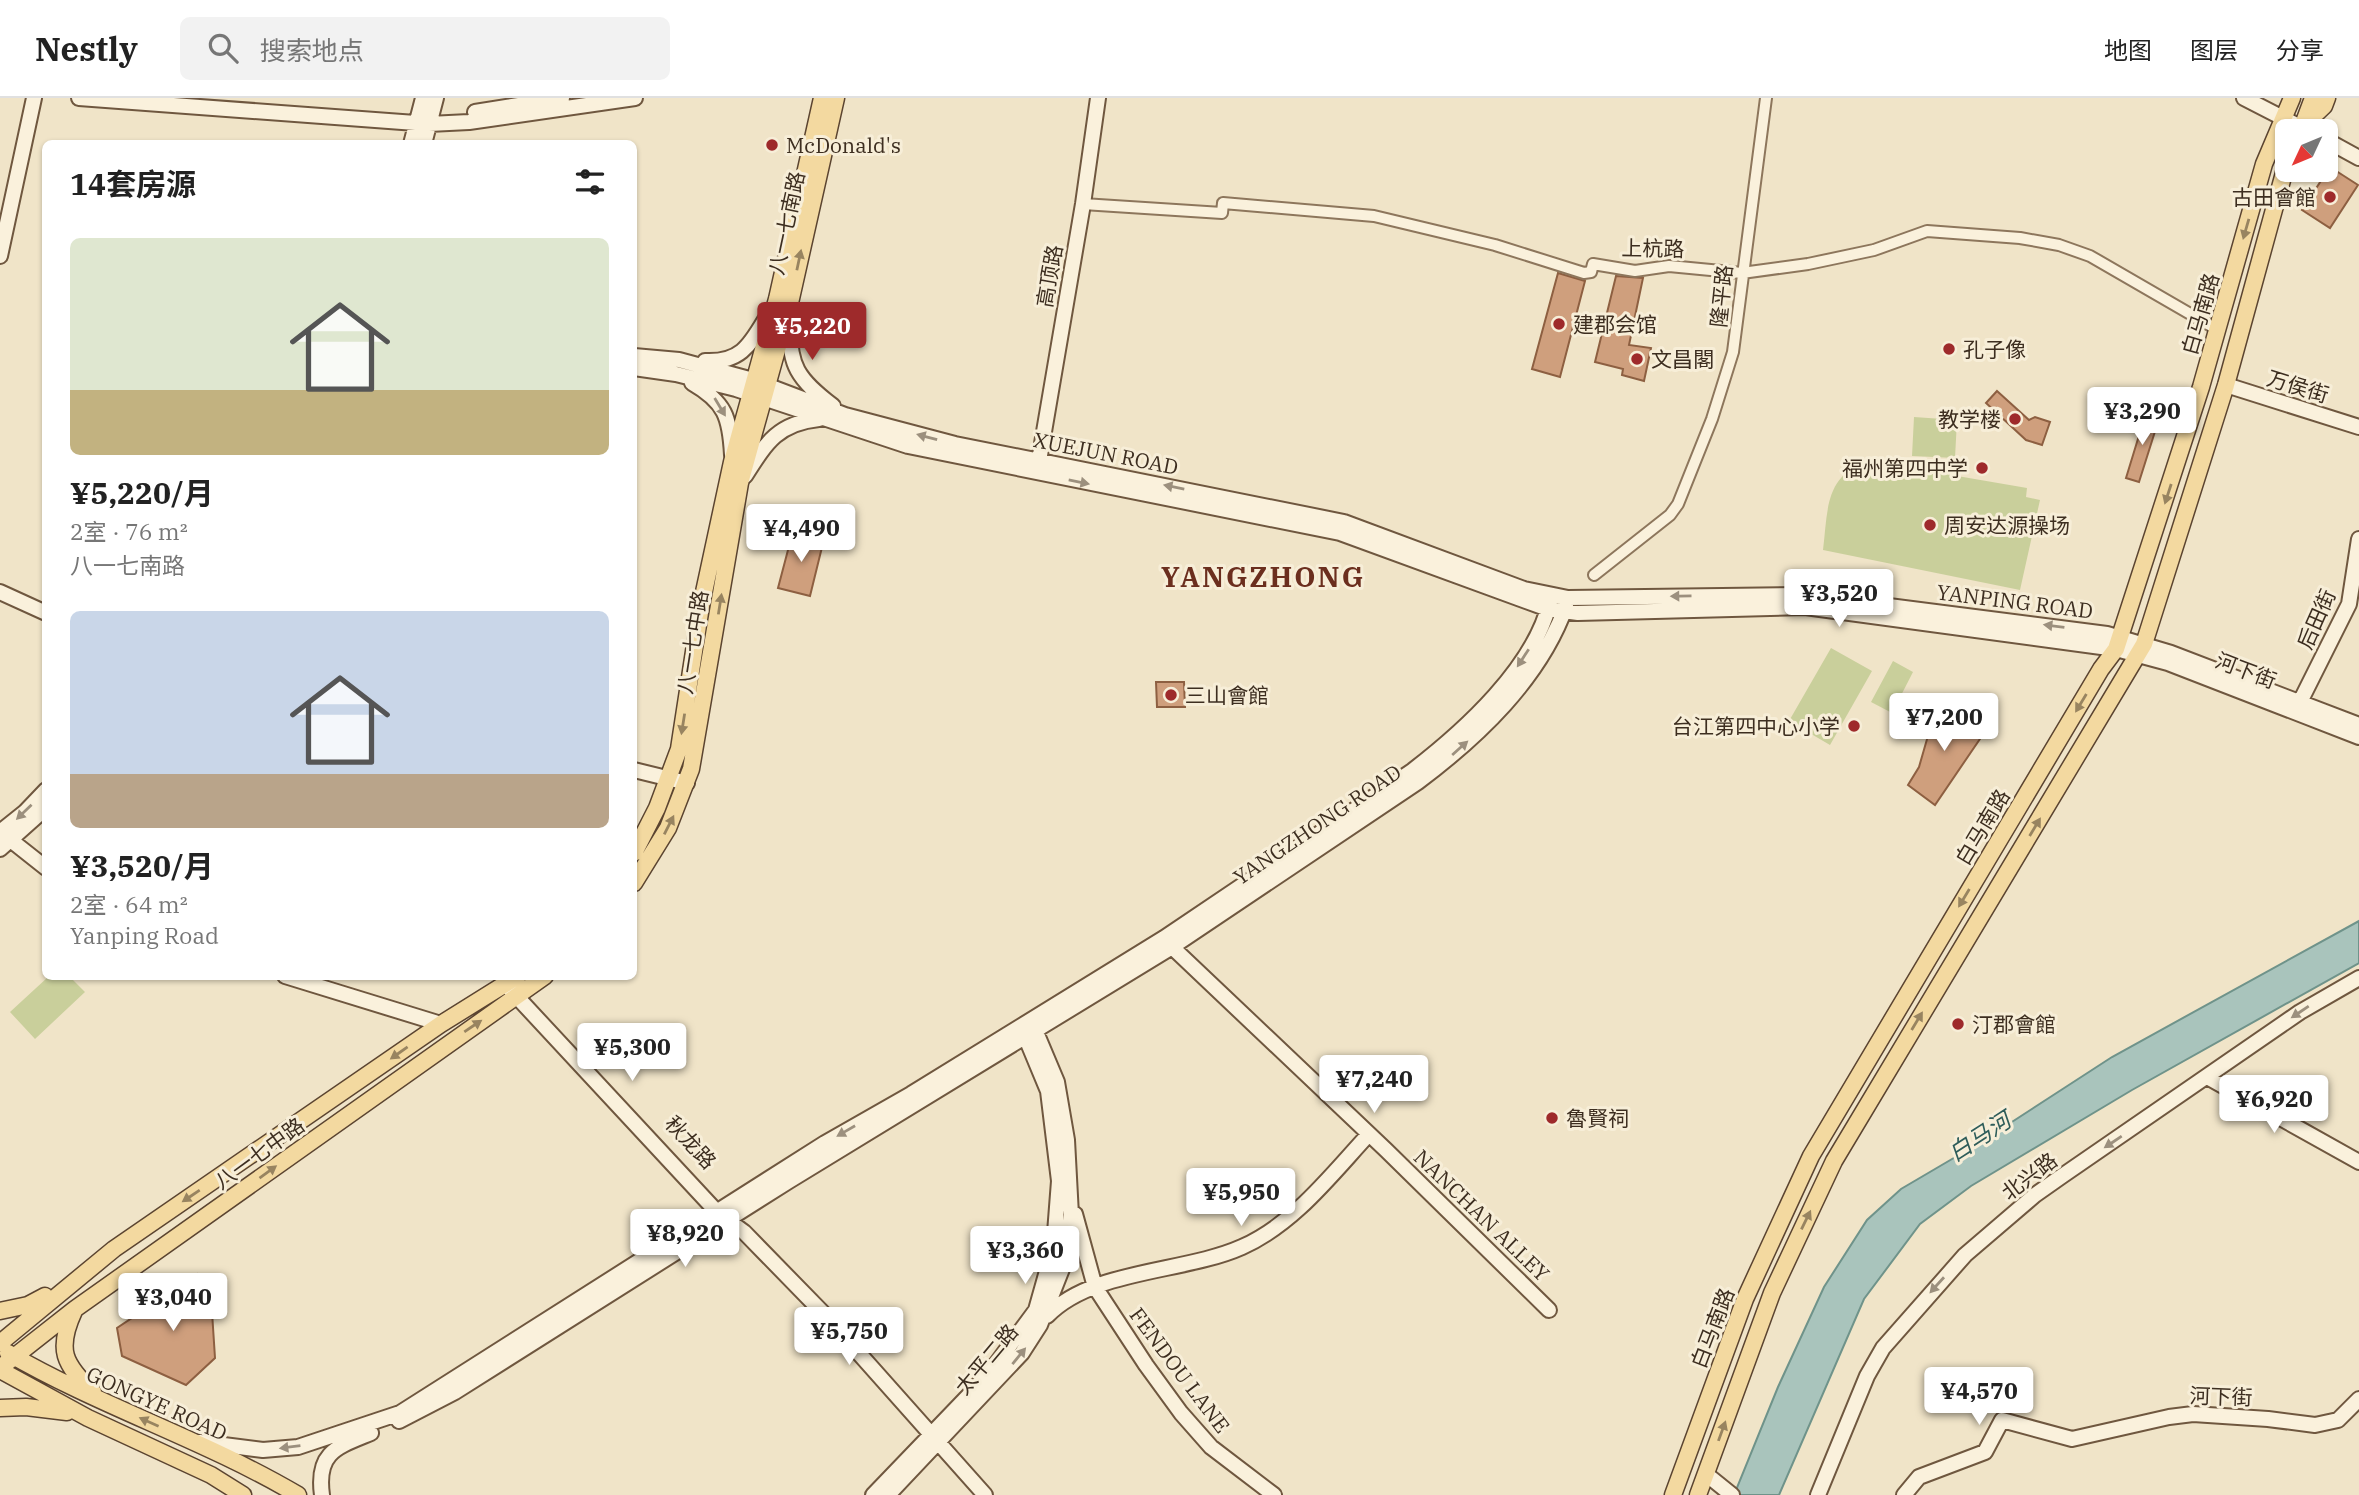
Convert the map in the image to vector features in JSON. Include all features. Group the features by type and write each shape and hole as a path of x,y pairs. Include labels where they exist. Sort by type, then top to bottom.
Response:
{"main road":[{"name":"八一七南路","path":"784,301 822,98"},
{"name":"八一七南路","path":"758,389 784,301 836,98"},
{"path":"2280,98 2284,118"},
{"name":"白马南路","path":"1673,1495 1745,1299 1787,1202 1811,1156 1859,1070 2118,643 2218,330 2264,164 2292,98"},
{"path":"2306,119 2313,98"},
{"path":"2313,119 2327,98"},
{"path":"1699,1495 1773,1293 1834,1161 2141,649 2225,385 2281,182"},
{"name":"八一七中路","path":"637,847 670,778 679,749 701,606 732,462 758,389"},
{"name":"八一七中路","path":"637,878 668,828 687,783 695,753 758,389"},
{"name":"八一七中路","path":"0,1343 114,1249 441,1024 533,980"},
{"name":"八一七中路","path":"0,1369 7,1353 75,1310 473,1026 516,986"},
{"path":"0,1311 28,1305 43,1296 58,1293"},
{"path":"75,1310 67,1329 63,1352 75,1375 102,1401"},
{"name":"GONGYE ROAD","path":"7,1353 102,1401 254,1469 298,1495"},
{"name":"GONGYE ROAD","path":"0,1369 88,1418 211,1475 243,1495"},
{"path":"0,1408 52,1410 88,1418"}],"street":[{"path":"0,256 34,98"},
{"path":"79,98 469,122 635,98"},
{"path":"180,98 424,120 562,98"},
{"path":"423,98 424,140"},
{"path":"413,140 436,98"},
{"name":"高顶路","path":"1039,461 1083,204 1098,98"},
{"name":"隆平路","path":"1594,575 1662,522 1678,503 1712,419 1733,352 1766,98"},
{"path":"2244,98 2284,118"},
{"path":"2338,147 2359,158"},
{"name":"上杭路","path":"1083,204 1222,214 1223,203 1374,216 1495,245 1584,273 1591,272 1593,264 1634,271 1669,266 1742,273 1808,264 1874,250 1927,231 2020,238 2059,245 2090,256 2218,330"},
{"path":"678,367 722,362 736,357 784,301"},
{"path":"784,301 789,350 795,369 818,394 845,415"},
{"name":"XUEJUN ROAD","path":"637,357 955,444 1344,522 1524,589 1549,603"},
{"path":"678,367 710,393 724,409 731,434 732,462"},
{"name":"XUEJUN ROAD","path":"637,369 678,367"},
{"name":"万侯街","path":"2225,385 2359,426"},
{"name":"XUEJUN ROAD","path":"758,389 823,419 908,446 1340,533 1549,603 1566,605"},
{"path":"740,483 763,448 783,429 802,421 823,419"},
{"name":"后田街","path":"2297,707 2349,604 2359,539"},
{"path":"0,592 42,611"},
{"name":"YANPING ROAD","path":"1566,605 1803,595 2118,643"},
{"name":"YANGZHONG ROAD","path":"1029,1029 1427,760 1507,680 1531,645 1549,603"},
{"name":"YANGZHONG ROAD","path":"1029,1029 1172,947 1448,758 1487,723 1513,694 1536,662 1566,605"},
{"name":"河下街","path":"2118,643 2297,707 2359,725"},
{"name":"河下街","path":"2297,707 2359,737"},
{"path":"637,771 687,783"},
{"path":"2,838 42,794"},
{"path":"2,838 42,811"},
{"path":"2,838 42,865"},
{"name":"NANCHAN ALLEY","path":"1172,947 1549,1310"},
{"name":"北兴路","path":"1818,1495 1874,1363 1891,1337 1946,1275 2035,1195 2320,999 2359,978"},
{"path":"298,980 441,1024"},
{"name":"秋龙路","path":"516,986 724,1213 843,1334 985,1495"},
{"path":"190,1440 263,1450 298,1447 400,1413 1029,1029"},
{"name":"太平二路","path":"873,1495 1014,1362 1040,1325 1062,1269 1070,1227 1071,1199 1060,1093 1050,1061 1029,1029"},
{"name":"太平二路","path":"888,1495 996,1364 1035,1310 1050,1264 1058,1221 1058,1160 1048,1091 1029,1029"},
{"path":"2207,1077 2359,1162"},
{"path":"1040,1325 1063,1303 1096,1287 1217,1257 1259,1238 1303,1204 1369,1134"},
{"name":"FENDOU LANE","path":"1071,1199 1096,1287 1146,1365 1193,1427 1224,1458 1274,1495"},
{"path":"322,1495 320,1472 332,1449 420,1413 724,1213"},
{"name":"河下街","path":"1904,1495 1919,1477 1985,1452 2002,1420 2072,1439 2193,1414 2323,1425 2344,1416 2359,1399"},
{"path":"1706,1474 1728,1492"}],"green space":[{"path":"1914,417 1957,420 1955,458 1912,456"},
{"name":"周安达源操场","path":"1870,461 2027,488 2026,497 2040,500 2020,590 1823,550 1828,508 1836,485 1855,467"},
{"path":"1831,648 1872,671 1830,745 1789,721"},
{"path":"1893,661 1913,672 1892,713 1871,702"},
{"path":"45,980 73,980 85,992 35,1039 10,1012"}],"water":[{"path":"2359,921 2359,963 2132,1090 1971,1186 1920,1224 1864,1299 1779,1495 1734,1495 1778,1387 1824,1287 1867,1220 1901,1189 1981,1142 2112,1057"}],"building":[{"name":"古田會館","path":"2338,172 2358,185 2330,228 2302,210 2320,182 2338,182"},
{"name":"建郡会馆","path":"1558,273 1585,281 1560,377 1532,369"},
{"path":"1616,276 1643,278 1629,345 1651,348 1644,381 1622,375 1623,369 1595,362"},
{"name":"教学楼","path":"1997,391 2029,420 2035,417 2050,422 2042,445 2026,440 1986,403"},
{"path":"2137,415 2158,422 2139,482 2126,478 2141,429 2133,427"},
{"path":"793,531 824,539 810,596 778,588"},
{"name":"三山會館","path":"1156,682 1184,682 1185,707 1157,707"},
{"path":"1938,701 1984,733 1935,805 1908,785 1919,767"},
{"path":"198,1274 210,1281 215,1358 186,1385 122,1356 117,1328"}],"place":[{"name":"McDonald's","path":"772,145"},
{"name":"古田會館","path":"2330,197"},
{"name":"建郡会馆","path":"1559,324"},
{"name":"孔子像","path":"1949,349"},
{"name":"文昌閣","path":"1637,359"},
{"name":"教学楼","path":"2015,419"},
{"name":"福州第四中学","path":"1982,468"},
{"name":"周安达源操场","path":"1930,525"},
{"name":"三山會館","path":"1171,695"},
{"name":"台江第四中心小学","path":"1854,726"},
{"name":"汀郡會館","path":"1958,1024"},
{"name":"魯賢祠","path":"1552,1118"}],"district":[{"name":"YANGZHONG","path":"1263,576"}],"water label":[{"name":"白马河","path":"1979,1136"}]}
